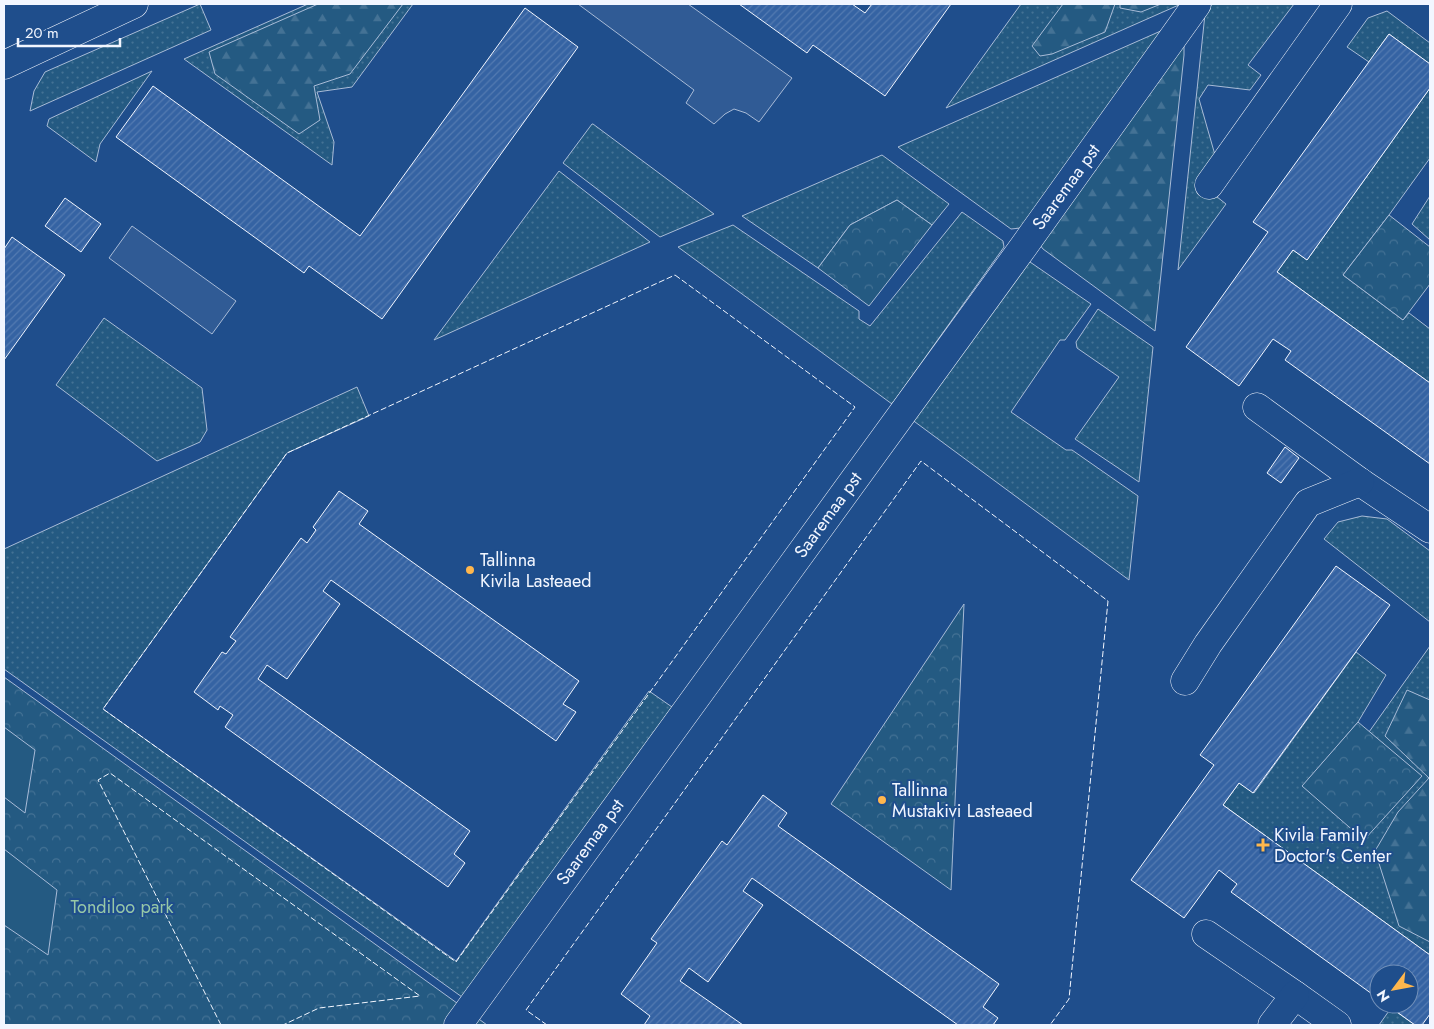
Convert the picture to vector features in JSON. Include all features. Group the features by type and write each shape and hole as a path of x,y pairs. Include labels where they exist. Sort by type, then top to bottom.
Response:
{"street":[{"path":"4,64 134,4"},
{"name":"Saaremaa pst","path":"458,1025 1018,254 1197,4"},
{"path":"1209,185 1338,4"},
{"path":"1257,407 1360,482 1430,529"},
{"path":"1185,682 1208,644 1308,503 1360,482"},
{"path":"1206,934 1337,1025"},
{"path":"1272,1025 1295,994"}],"green space":[{"path":"200,4 211,30 30,111 34,91 45,72"},
{"path":"308,4 413,4 352,87 317,92 334,142 332,165 184,59"},
{"path":"318,4 403,4 350,74 314,86 320,120 299,134 215,74 209,52"},
{"path":"1021,4 1181,4 946,108"},
{"path":"1063,4 1115,4 1105,32 1052,54 1040,56 1032,46"},
{"path":"1120,4 1161,4 1141,12 1120,8"},
{"path":"1212,4 1294,4 1248,65 1261,75 1250,90 1208,85 1199,99 1217,162 1202,185 1226,204 1178,270 1205,14"},
{"path":"1387,11 1430,43 1430,64 1389,34 1369,62 1347,47 1368,18"},
{"path":"1163,30 1021,228 1011,229 898,147"},
{"path":"1184,42 1184,55 1155,331 1040,245"},
{"path":"152,71 100,144 96,162 47,126 49,119"},
{"path":"1430,88 1430,158 1343,275 1403,320 1409,313 1430,329 1430,383 1277,272 1293,250 1307,260"},
{"path":"592,124 714,214 660,237 563,163"},
{"path":"882,155 949,204 932,225 897,200 850,225 818,268 742,216"},
{"path":"559,171 650,242 434,340"},
{"path":"1430,196 1430,240 1412,224"},
{"path":"897,200 932,225 869,306 818,268 850,225"},
{"path":"962,212 1003,241 1004,247 892,404 678,247 733,225 859,311 859,319 870,326"},
{"path":"1389,215 1430,247 1430,284 1403,320 1343,275"},
{"path":"1030,262 1091,304 1065,340 1060,340 1011,412 1066,450 1072,450 1138,496 1129,580 911,419 1026,263"},
{"path":"1098,309 1153,347 1139,482 1075,439 1119,377 1077,348 1076,342"},
{"path":"104,318 202,388 207,430 200,442 157,461 56,385"},
{"path":"357,387 369,416 287,453 103,709 456,961 649,691 672,707 462,997 4,669 4,549"},
{"path":"1362,516 1387,519 1430,551 1430,622 1324,539 1338,522"},
{"path":"964,604 951,890 831,804"},
{"path":"1430,646 1430,955 1223,805 1239,783 1254,793 1356,652 1386,675 1358,722 1303,786 1421,776 1369,732"},
{"name":"Tondiloo park","path":"4,677 468,1011 487,1025 4,1025"},
{"path":"1407,690 1430,700 1430,942 1399,926 1375,851 1398,812 1429,778 1385,736"},
{"path":"1358,722 1422,776 1364,840 1302,786"},
{"path":"4,727 35,750 25,813 4,797"},
{"path":"4,849 57,890 48,955 4,925"},
{"path":"1387,1014 1399,1014 1415,1025 1379,1025"}],"shaded area":[{"path":"578,4 688,4 792,78 759,122 746,113 734,109 714,124 686,103 694,90"},
{"path":"132,226 236,301 212,334 109,258"}],"building":[{"path":"739,4 852,4 865,13 872,4 951,4 885,96 813,45 807,53"},
{"path":"525,8 578,47 382,319 309,266 304,273 116,137 153,86 360,236"},
{"path":"1389,34 1430,64 1430,88 1307,260 1293,250 1277,272 1430,383 1430,464 1285,360 1291,351 1273,339 1239,386 1186,347 1268,232 1253,222"},
{"path":"65,198 101,224 81,252 45,226"},
{"path":"12,237 65,275 4,360 4,249"},
{"path":"1285,447 1299,458 1281,483 1267,473"},
{"path":"339,491 368,511 359,524 579,681 563,704 576,712 556,741 331,580 323,591 340,604 287,679 267,665 258,679 470,831 454,854 465,863 448,887 225,727 233,715 220,706 218,710 194,692 222,652 226,654 236,641 230,637 301,538 307,543 316,530 313,527"},
{"path":"1336,566 1390,605 1253,793 1239,783 1223,805 1430,955 1430,1014 1422,1025 1415,1025 1400,1014 1419,1014 1419,964 1369,964 1369,992 1231,892 1237,884 1219,870 1184,918 1131,880 1214,765 1200,755"},
{"path":"763,795 787,813 778,826 999,984 983,1007 998,1018 993,1025 958,1025 752,878 743,891 763,905 708,982 689,968 680,981 743,1025 644,1025 650,1016 621,994 657,943 651,939 722,841 727,845"}],"fence":[{"path":"675,275 855,407 456,962 103,709 287,453 675,275"},
{"path":"547,1025 526,1010 921,461 1108,601 1069,999 1050,1025"},
{"path":"221,1025 98,780 110,773 420,996 319,1008 283,1025"}],"place":[{"name":"Tallinna Kivila Lasteaed","path":"470,570"},
{"name":"Tallinna Mustakivi Lasteaed","path":"882,800"},
{"name":"Kivila Family Doctor's Center","path":"1263,845"}]}
